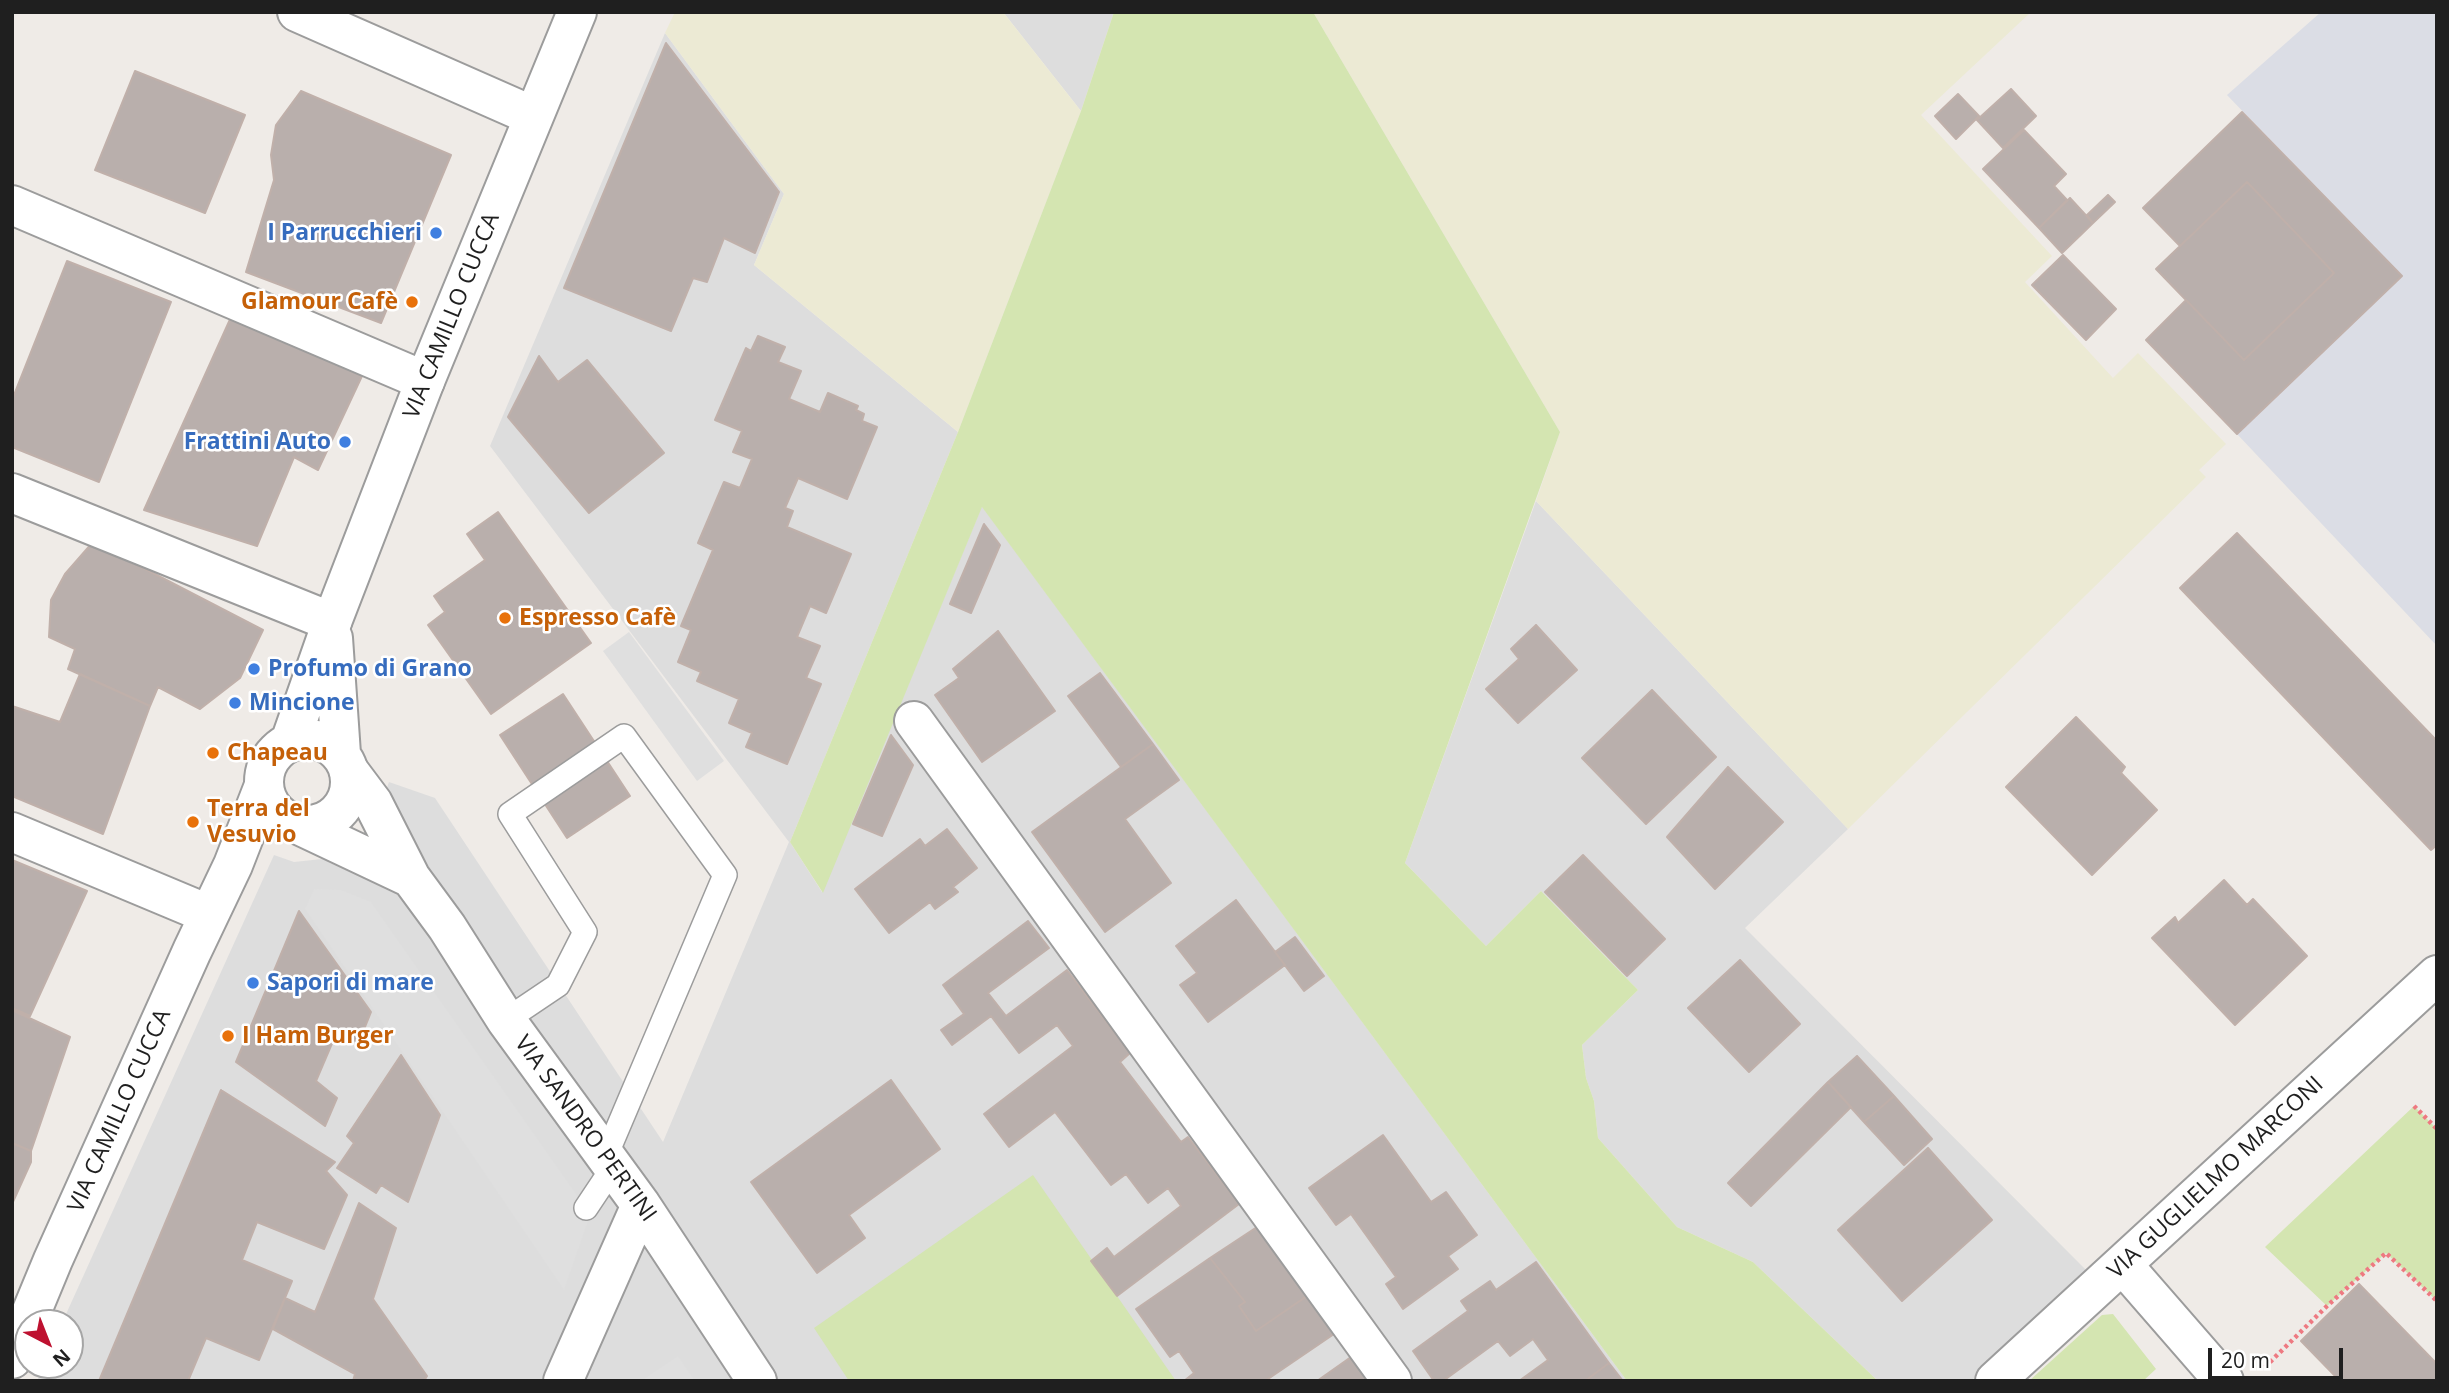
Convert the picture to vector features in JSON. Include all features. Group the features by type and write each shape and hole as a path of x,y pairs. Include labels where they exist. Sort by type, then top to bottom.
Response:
{"street":[{"path":"298,12 533,116"},
{"name":"VIA CAMILLO CUCCA","path":"290,742 332,622 425,381 577,12"},
{"path":"12,205 425,381"},
{"path":"12,493 332,622"},
{"name":"VIA CAMILLO CUCCA","path":"332,622 345,762"},
{"path":"914,721 1392,1381"},
{"path":"304,738 317,740 330,745 345,762 351,785 340,811 322,822 294,824 272,808 263,788 264,774 269,760 278,749 304,738"},
{"name":"VIA SANDRO PERTINI","path":"345,762 373,803 411,878 447,927 506,1020 641,1205 757,1381"},
{"name":"VIA CAMILLO CUCCA","path":"12,1359 23,1299 233,865 263,788"},
{"name":"VIA CAMILLO CUCCA","path":"233,865 294,824"},
{"name":"VIA SANDRO PERTINI","path":"294,824 411,878"},
{"path":"12,832 208,914"},
{"name":"VIA GUGLIELMO MARCONI","path":"1995,1381 2437,975"},
{"path":"563,1381 641,1205"},
{"path":"2123,1265 2224,1381"}],"lane":[{"path":"506,1020 558,985 585,932 510,814 624,736 725,875 632,1097 608,1163 586,1208"}],"path":[{"path":"2414,1105 2437,1129"},
{"path":"2261,1371 2386,1253 2437,1301"}],"shaded area":[{"path":"675,12 1003,12 1081,111 958,432 754,265 784,194 665,33"},
{"path":"1003,12 1114,12 1081,111"},
{"path":"1313,12 2031,12 1921,115 2052,256 2025,282 2113,378 2138,353 2226,444 2199,470 2206,477 1848,829 1536,501 1560,432"},
{"path":"2321,12 2437,12 2437,646 2237,434 2401,276 2227,95"},
{"path":"665,33 784,194 754,265 958,432 790,842 822,892 982,506 1627,1381 37,1381 84,1379 84,1309 68,1309 274,855 294,862 322,859 360,841 374,823 389,782 435,798 663,1142 789,842 490,446"},
{"path":"1536,501 1848,829 1745,928 2089,1273 1971,1381 1878,1381 1753,1262 1677,1227 1598,1138 1594,1101 1586,1078 1582,1045 1638,990 1541,891 1486,946 1405,863"},
{"path":"629,632 724,761 697,781 603,651"},
{"path":"314,889 341,890 371,902 586,1208 588,1221 564,1290 305,909"},
{"path":"678,1356 695,1381 641,1381"}],"green space":[{"path":"1114,12 1313,12 1560,432 1405,863 1486,946 1541,891 1638,990 1582,1045 1586,1078 1594,1101 1598,1138 1677,1227 1753,1262 1878,1381 1627,1381 982,507 823,893 790,842 958,432 1081,111"},
{"path":"2414,1106 2437,1129 2437,1301 2386,1253 2327,1306 2265,1247"},
{"path":"1033,1175 1176,1381 849,1381 814,1328"},
{"path":"2113,1314 2156,1369 2143,1381 2029,1381 2102,1315"}],"building":[{"path":"666,43 779,192 755,253 724,238 707,282 693,278 671,331 564,288"},
{"path":"135,71 245,115 205,213 95,170"},
{"path":"2011,89 2036,116 2003,148 1977,120"},
{"path":"301,91 451,155 381,323 246,272 274,180 271,155 276,125"},
{"path":"1958,94 1979,116 1956,139 1935,116"},
{"path":"2242,112 2402,276 2237,434 2146,340 2186,300 2244,360 2334,273 2247,182 2180,246 2143,208"},
{"path":"2024,130 2066,174 2054,186 2067,200 2039,228 1983,169"},
{"path":"2247,182 2334,273 2244,360 2156,269"},
{"path":"2108,195 2115,202 2093,223 2087,215"},
{"path":"2070,198 2093,223 2062,253 2039,228"},
{"path":"2063,255 2116,309 2086,340 2032,285"},
{"path":"67,261 171,302 99,482 12,447 12,400"},
{"path":"232,315 362,376 318,470 294,457 257,546 144,510"},
{"path":"758,336 785,347 778,362 801,371 789,399 820,412 828,393 858,406 856,410 864,414 862,421 877,427 847,499 798,478 785,508 793,511 787,527 851,554 826,613 810,606 797,637 820,646 806,678 821,684 787,764 746,747 752,733 729,723 739,699 697,681 701,672 678,662 691,630 681,626 713,550 698,543 724,482 740,488 752,459 733,452 742,431 715,420 746,348 751,351"},
{"path":"539,356 558,382 587,360 664,453 589,513 508,417"},
{"name":"Espresso Cafè","path":"498,512 591,643 491,714 428,625 445,612 434,596 485,560 467,534"},
{"path":"984,524 1000,545 971,613 950,604"},
{"path":"2237,533 2437,741 2437,845 2431,850 2180,588"},
{"path":"93,542 263,630 240,678 200,709 158,687 150,706 68,669 75,649 49,637 51,600 65,574"},
{"path":"1536,625 1577,670 1518,723 1486,689 1519,659 1511,649"},
{"path":"998,631 1055,711 982,762 935,695 959,678 953,669"},
{"path":"1100,673 1153,744 1121,767 1068,696"},
{"path":"80,674 150,706 103,834 12,796 12,706 60,722"},
{"path":"1652,690 1716,757 1646,824 1582,758"},
{"path":"563,694 630,796 567,838 500,735"},
{"path":"2076,717 2125,767 2121,773 2157,810 2092,875 2006,787"},
{"path":"891,735 913,765 882,836 853,824"},
{"path":"1153,744 1179,780 1125,819 1171,883 1105,932 1032,832"},
{"path":"1728,767 1783,822 1715,889 1667,837"},
{"path":"947,829 977,868 953,887 958,892 935,909 930,902 889,933 855,889 920,839 925,846"},
{"path":"1583,855 1665,939 1627,976 1545,892"},
{"path":"12,860 87,891 30,1016 12,1008"},
{"path":"2224,880 2247,905 2253,899 2307,956 2235,1025 2152,938 2175,917 2178,923"},
{"path":"1236,900 1285,965 1208,1022 1180,985 1197,973 1176,946"},
{"path":"299,911 371,1012 359,1042 336,1034 316,1081 337,1098 325,1126 236,1062"},
{"path":"1028,921 1049,948 988,993 1006,1016 1067,970 1130,1053 1120,1062 1181,1142 1188,1137 1239,1204 1117,1296 1091,1261 1107,1248 1114,1257 1181,1206 1168,1188 1148,1203 1126,1174 1111,1185 1055,1112 1009,1147 984,1114 1073,1046 1057,1025 1019,1053 991,1016 952,1045 941,1030 964,1014 943,985"},
{"path":"1295,937 1324,976 1304,991 1275,952"},
{"path":"1740,960 1800,1024 1749,1072 1688,1008"},
{"path":"12,1010 70,1037 31,1151 12,1143"},
{"path":"401,1055 440,1115 408,1202 381,1185 376,1193 337,1168 354,1143 347,1136"},
{"path":"1857,1056 1894,1096 1864,1122 1828,1082"},
{"path":"891,1080 940,1149 849,1215 865,1238 817,1273 751,1182"},
{"path":"1828,1082 1851,1107 1751,1206 1728,1183"},
{"path":"221,1090 335,1162 326,1171 347,1195 324,1249 257,1222 242,1260 292,1281 259,1360 206,1338 188,1381 99,1381"},
{"path":"1894,1096 1932,1139 1904,1165 1864,1122"},
{"path":"1383,1135 1431,1202 1446,1192 1477,1235 1448,1256 1458,1269 1403,1309 1386,1284 1396,1277 1351,1214 1336,1225 1309,1188"},
{"path":"12,1143 31,1151 31,1162 12,1204"},
{"path":"1928,1148 1992,1220 1902,1301 1838,1230"},
{"path":"359,1203 396,1228 373,1299 427,1376 424,1381 353,1381 355,1374 273,1329 285,1298 315,1312"},
{"path":"1257,1227 1307,1296 1256,1331 1239,1306 1245,1302 1210,1258"},
{"path":"1210,1258 1245,1302 1239,1306 1256,1331 1307,1296 1334,1334 1265,1381 1184,1381 1194,1373 1179,1351 1170,1357 1136,1309"},
{"path":"1536,1262 1609,1363 1585,1381 1519,1381 1548,1360 1533,1339 1510,1356 1498,1341 1443,1381 1434,1381 1413,1351 1468,1311 1461,1301 1490,1281 1496,1290"},
{"path":"2359,1284 2437,1364 2437,1381 2340,1381 2301,1341"},
{"path":"1351,1357 1368,1381 1317,1381"},
{"path":"1609,1363 1623,1381 1585,1381"}],"place":[{"name":"I Parrucchieri","path":"436,233"},
{"name":"Glamour Cafè","path":"412,302"},
{"name":"Frattini Auto","path":"345,442"},
{"name":"Espresso Cafè","path":"505,618"},
{"name":"Profumo di Grano","path":"254,669"},
{"name":"Mincione","path":"235,703"},
{"name":"Chapeau","path":"213,753"},
{"name":"Terra del Vesuvio","path":"193,822"},
{"name":"Sapori di mare","path":"253,983"},
{"name":"I Ham Burger","path":"228,1036"}]}
